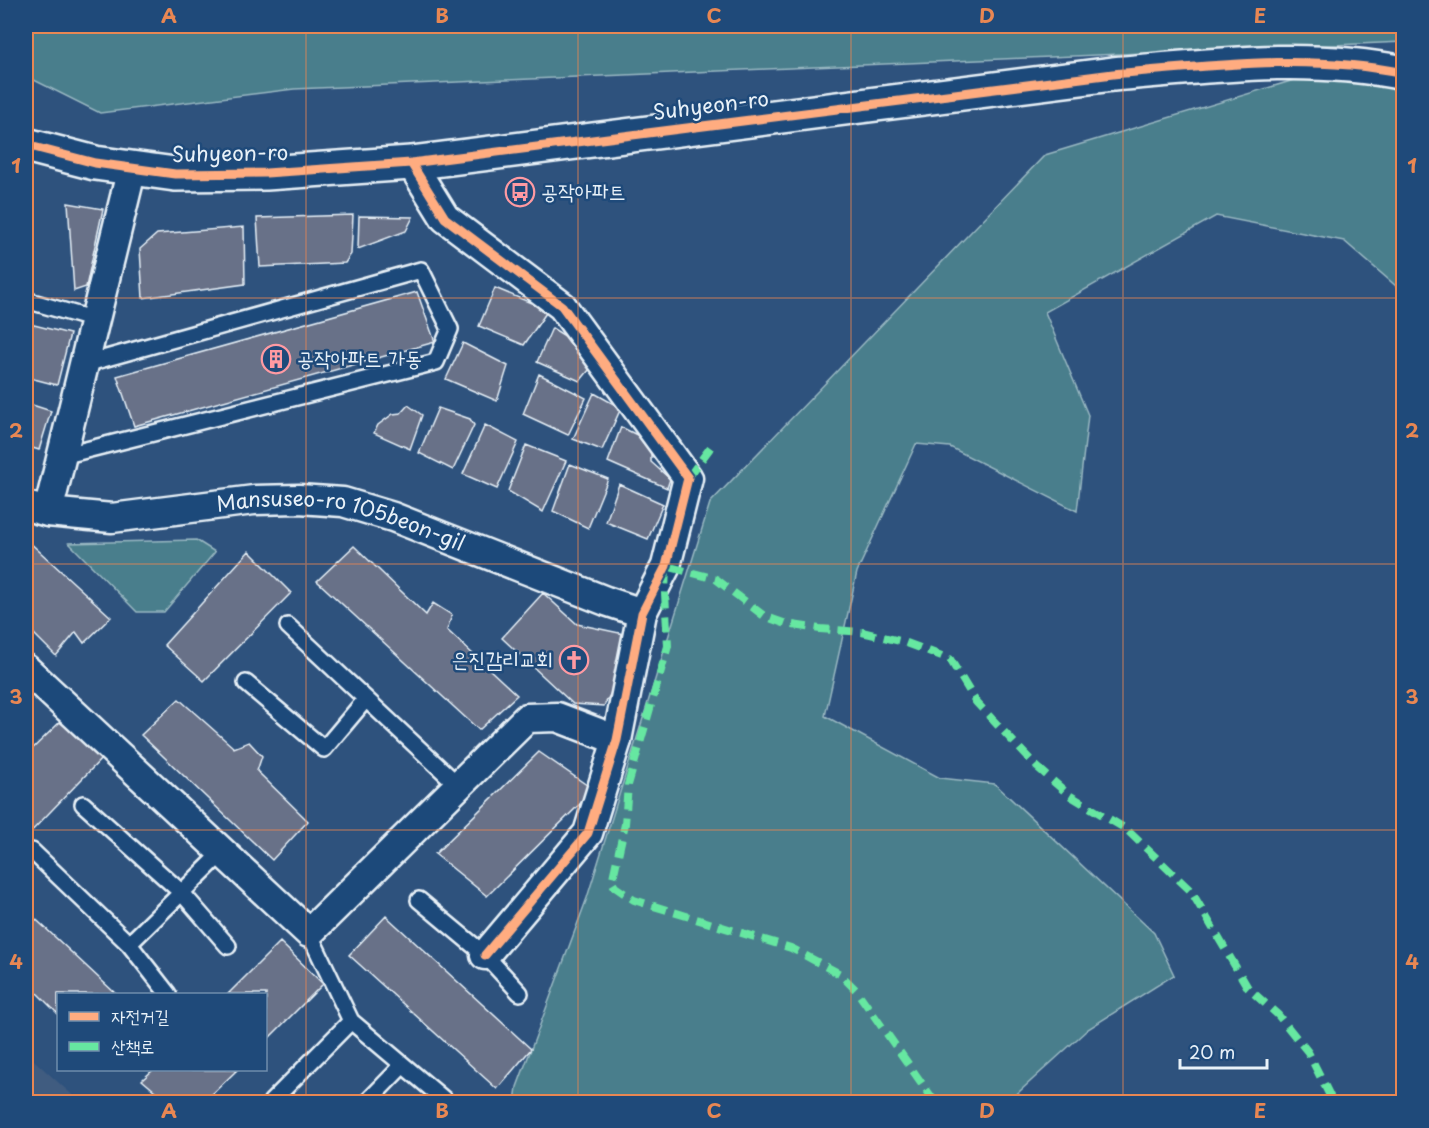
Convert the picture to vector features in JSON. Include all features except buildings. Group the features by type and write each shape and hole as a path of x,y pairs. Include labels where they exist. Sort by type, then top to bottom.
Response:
{"street":[{"name":"Suhyeon-ro","path":"26,145 95,163 175,174 266,173 411,163 1113,74 1216,65 1306,62 1387,69 1404,73"},
{"path":"411,163 445,218 562,306 688,478 666,566 642,613 617,740 588,833 485,955"},
{"path":"37,509 62,456 132,168"},
{"name":"Mansuseo-ro 105beon-gil","path":"37,509 112,518 254,500 299,499 343,502 393,517 642,613"},
{"path":"26,669 309,933 527,718 557,717 617,740"}],"lane":[{"path":"62,456 436,362 450,329 421,270 85,364"},
{"path":"26,300 95,320"},
{"path":"288,626 459,786"},
{"path":"246,683 324,749 366,699"},
{"path":"83,804 182,893 228,946"},
{"path":"32,851 129,944 167,993"},
{"path":"129,944 222,853"},
{"path":"419,900 485,955 520,993"},
{"path":"309,933 351,1021 447,1102"},
{"path":"271,1102 351,1021"},
{"path":"367,1102 403,1065"}],"shaded area":[{"path":"26,1053 80,1102 26,1102"}],"green space":[{"path":"26,26 1403,26 1404,42 294,89 100,113 26,76"},
{"path":"1344,65 1403,79 1403,292 1344,241 1216,216 1045,312 1088,415 1077,511 950,447 916,444 857,572 825,716 940,778 995,784 1154,933 1174,975 1088,1029 1008,1102 515,1102 517,1087 587,898 710,503 1045,155"},
{"path":"196,540 215,552 164,612 137,612 69,543"}],"marked path":[{"path":"688,478 713,444"},
{"path":"935,1102 856,990 840,974 791,948 634,900 615,887 612,882 625,824 628,785 668,646 666,566 716,579 764,616 786,624 862,632 904,642 950,659 976,702 1036,766 1069,795 1126,829 1191,891 1248,988 1278,1015 1308,1052 1333,1102"}],"cycle path":[{"path":"26,145 95,163 175,174 266,173 411,163 1113,74 1222,65 1295,62 1368,67 1404,73"},
{"path":"411,163 445,218 562,306 688,478 666,566 642,613 617,740 588,833 485,955"}],"place":[{"name":"공작아파트","path":"520,192"},
{"name":"공작아파트 가동","path":"276,359"},
{"name":"은진감리교회","path":"574,660"}]}
